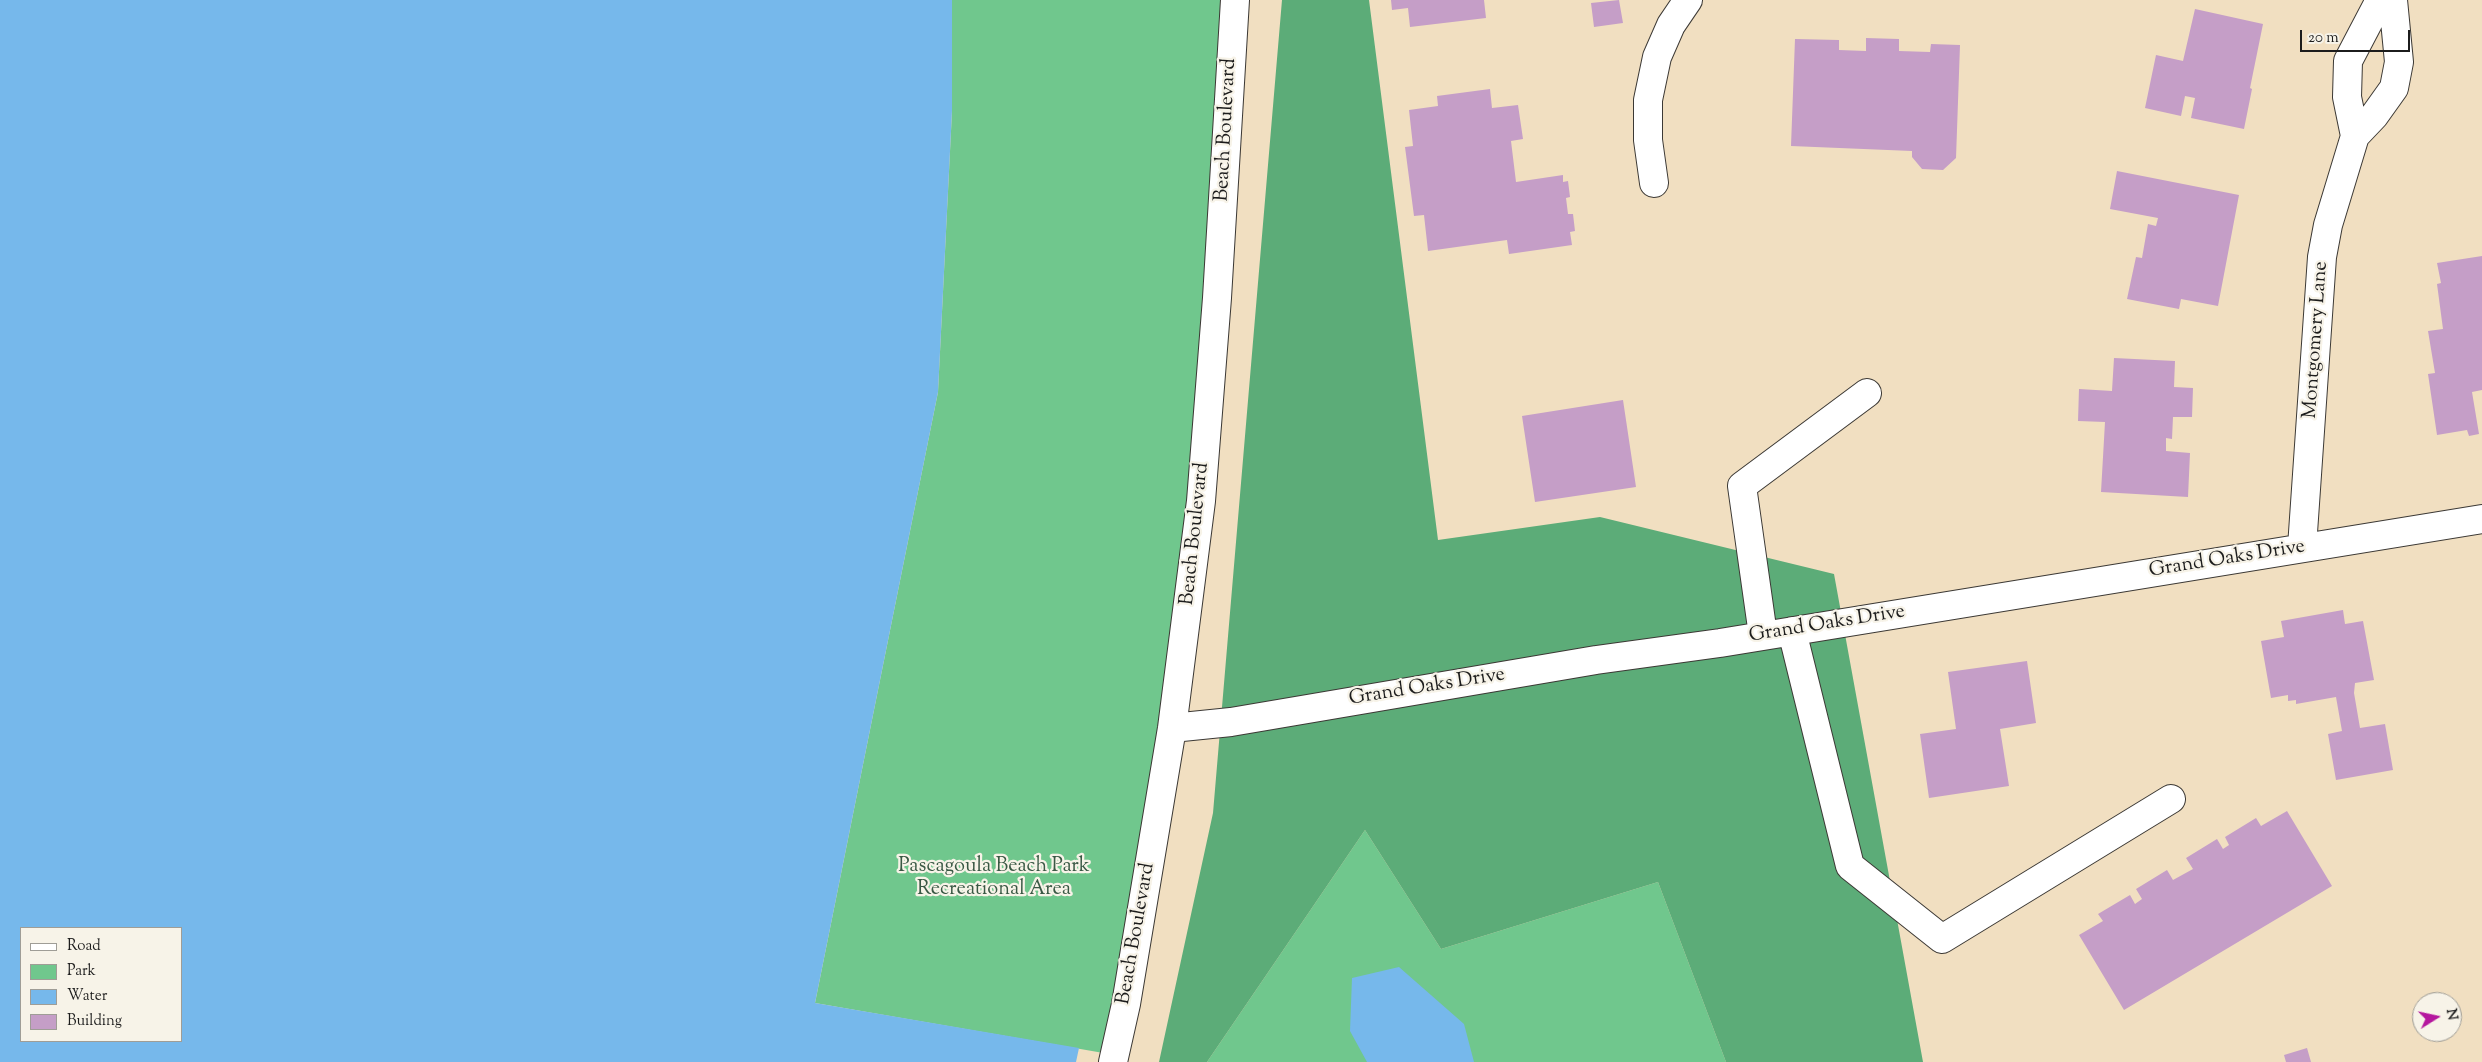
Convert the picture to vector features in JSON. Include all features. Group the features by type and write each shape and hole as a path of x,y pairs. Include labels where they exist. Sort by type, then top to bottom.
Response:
{"street":[{"name":"Beach Boulevard","path":"1113,1062 1126,1004 1172,728 1201,500 1218,298 1235,0"},
{"path":"1654,183 1648,140 1648,100 1658,57 1671,25 1688,0"},
{"name":"Montgomery Lane","path":"2355,136 2347,97 2348,61 2380,0"},
{"name":"Montgomery Lane","path":"2302,547 2322,257 2328,225 2355,136 2374,116 2394,88 2399,62 2393,0"},
{"path":"1763,635 1742,486 1867,393"},
{"name":"Grand Oaks Drive","path":"1172,728 1231,722 1596,660 1792,631 2482,519"},
{"path":"1792,631 1850,866 1942,939 2171,799"}],"green space":[{"name":"Pascagoula Beach Park Recreational Area","path":"952,0 1235,0 1217,298 1115,1055 815,1003 938,392 952,111"},
{"path":"1282,0 1369,0 1438,540 1600,517 1834,574 1923,1062 1726,1062 1658,882 1441,949 1365,830 1207,1062 1159,1062 1213,813"},
{"path":"1365,830 1441,949 1658,882 1726,1062 1207,1062"}],"water":[{"path":"0,0 952,0 952,111 938,392 815,1003 1079,1048 1076,1062 0,1062"},
{"path":"1399,967 1464,1024 1474,1062 1367,1062 1350,1031 1352,978"}],"building":[{"path":"1391,0 1484,0 1486,18 1410,27 1408,8 1392,10"},
{"path":"1619,0 1623,23 1594,27 1591,3"},
{"path":"2195,9 2263,24 2244,129 2191,118 2195,98 2185,96 2181,116 2145,108 2156,55 2183,61"},
{"path":"1866,38 1899,39 1899,51 1930,52 1931,44 1960,45 1956,158 1943,170 1922,169 1912,157 1912,151 1791,146 1795,39 1839,40 1839,50 1866,51"},
{"path":"1490,89 1492,108 1518,105 1523,139 1511,141 1516,182 1563,175 1563,182 1568,181 1570,197 1566,198 1568,214 1573,214 1575,231 1570,232 1572,245 1509,254 1507,240 1428,251 1424,215 1414,216 1405,147 1413,146 1409,110 1438,106 1437,96"},
{"path":"2117,171 2239,195 2218,306 2181,299 2179,309 2127,299 2136,257 2142,258 2148,224 2156,226 2158,218 2110,209"},
{"path":"2482,256 2482,390 2472,392 2479,434 2469,436 2467,430 2437,435 2428,374 2435,373 2428,331 2443,329 2437,284 2441,283 2437,263"},
{"path":"2114,358 2175,361 2174,387 2193,388 2192,417 2173,417 2172,439 2166,438 2166,451 2190,453 2188,497 2101,492 2105,422 2078,421 2079,389 2112,391"},
{"path":"1623,400 1636,487 1535,502 1522,416"},
{"path":"2343,610 2345,624 2363,621 2374,680 2355,683 2354,693 2360,728 2385,724 2393,770 2336,780 2328,734 2342,731 2336,697 2296,704 2296,700 2288,701 2288,695 2271,698 2261,641 2284,637 2281,621"},
{"path":"2027,661 2036,723 2000,729 2009,786 1929,798 1920,734 1956,729 1948,672"},
{"path":"2287,811 2332,886 2124,1010 2079,935 2103,921 2098,914 2130,895 2135,904 2142,899 2136,889 2167,870 2173,880 2193,869 2186,858 2217,839 2223,849 2229,845 2225,837 2256,818 2261,826"},
{"path":"2307,1048 2311,1062 2286,1062 2284,1055"}]}
